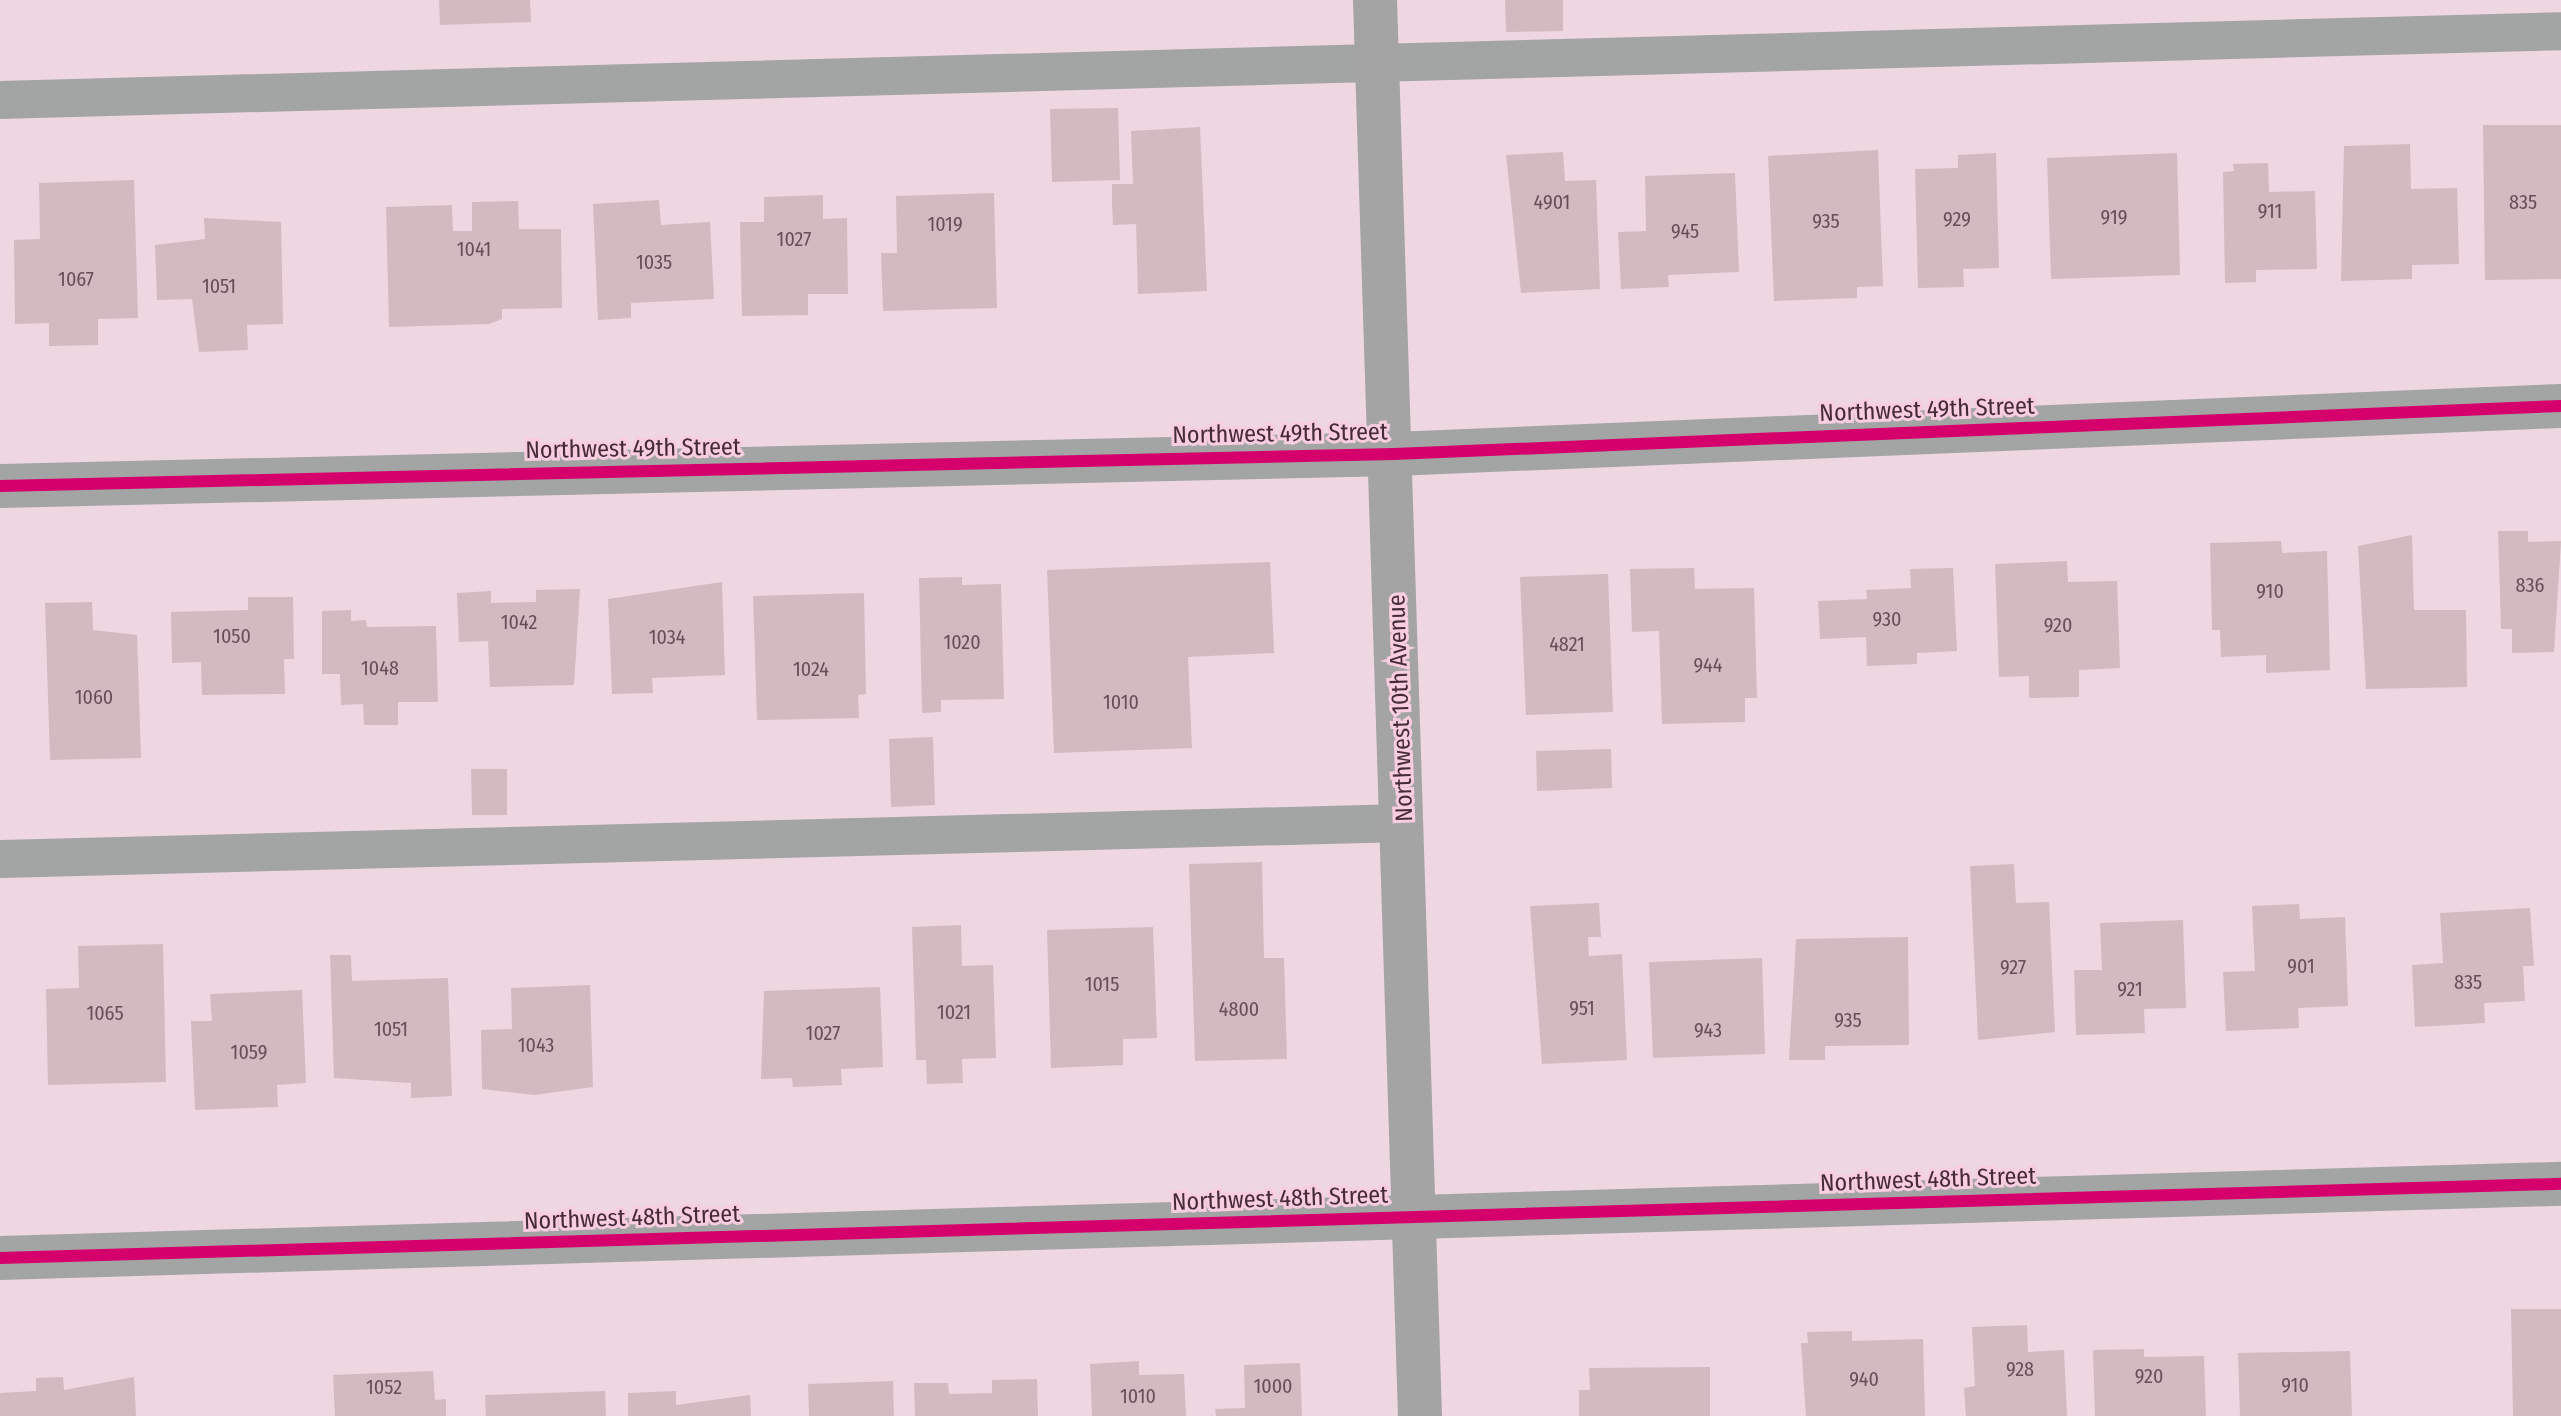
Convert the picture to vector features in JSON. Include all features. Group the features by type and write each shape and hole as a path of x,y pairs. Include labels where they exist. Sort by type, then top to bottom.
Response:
{"street":[{"name":"Northwest 10th Avenue","path":"1375,0 1394,454 1420,1416"},
{"name":"Northwest 49th Street","path":"0,486 1394,454 2561,406"},
{"name":"Northwest 48th Street","path":"0,1258 2561,1184"}],"lane":[{"path":"0,100 944,72 1378,68 2561,31"},
{"path":"0,859 1404,823"}],"building":[{"path":"439,0 530,0 531,22 440,25"},
{"path":"1505,0 1563,0 1563,31 1506,32"},
{"path":"1118,108 1120,180 1052,182 1050,109"},
{"path":"2483,125 2561,125 2561,279 2485,280"},
{"path":"1200,127 1207,291 1138,294 1136,224 1113,225 1112,205 1112,184 1133,184 1131,131"},
{"path":"2410,144 2411,189 2457,188 2459,264 2412,265 2412,279 2341,281 2344,146"},
{"path":"1878,150 1883,286 1857,287 1857,298 1774,301 1768,156"},
{"path":"1563,152 1565,181 1596,180 1600,289 1521,293 1506,155"},
{"path":"1996,153 1999,268 1963,269 1964,287 1918,288 1915,169 1958,168 1958,155"},
{"path":"2177,153 2180,275 2051,279 2047,158"},
{"path":"2268,163 2269,192 2315,191 2317,269 2256,270 2256,282 2225,283 2223,172 2234,171 2233,164"},
{"path":"1735,173 1739,272 1668,275 1669,287 1621,289 1618,232 1646,231 1645,176"},
{"path":"134,180 138,318 98,319 98,345 49,346 49,323 15,324 14,240 40,239 39,183"},
{"path":"994,193 997,308 883,311 881,253 897,253 896,196"},
{"path":"823,195 823,219 847,218 848,294 808,294 808,315 742,316 740,222 764,222 764,197"},
{"path":"659,200 661,225 710,222 714,299 631,303 631,318 598,320 593,204"},
{"path":"518,201 519,229 561,229 562,308 502,309 502,319 489,324 389,327 386,207 452,205 453,231 472,231 472,202"},
{"path":"204,218 281,222 283,324 247,325 248,350 199,352 192,299 157,300 155,245 205,239"},
{"path":"2498,531 2528,531 2528,542 2561,541 2554,652 2512,653 2512,629 2501,629"},
{"path":"2412,535 2414,610 2466,610 2467,687 2366,689 2358,546"},
{"path":"2281,541 2282,553 2327,551 2330,670 2266,673 2266,655 2221,657 2220,630 2212,630 2210,543"},
{"path":"2067,561 2068,582 2117,581 2120,668 2079,670 2079,697 2029,698 2029,676 1999,677 1995,564"},
{"path":"1270,562 1274,653 1188,657 1192,748 1054,753 1047,570"},
{"path":"1694,568 1695,589 1754,588 1757,698 1745,698 1745,722 1662,724 1659,631 1632,632 1630,569"},
{"path":"1953,568 1957,651 1917,653 1917,664 1867,666 1866,637 1820,639 1818,601 1867,599 1866,590 1911,588 1910,569"},
{"path":"1608,574 1613,712 1526,715 1520,577"},
{"path":"962,577 962,585 1001,584 1004,699 941,700 941,712 922,713 919,578"},
{"path":"722,582 725,675 652,678 653,693 612,694 608,599"},
{"path":"580,589 574,685 490,687 488,641 459,642 457,593 491,591 491,603 536,602 536,590"},
{"path":"864,593 866,694 858,695 859,718 757,720 753,596"},
{"path":"248,597 293,597 294,659 284,659 285,694 202,695 201,662 172,663 171,612 248,610"},
{"path":"92,602 93,630 137,635 141,758 50,760 45,603"},
{"path":"351,610 351,621 366,620 367,627 436,626 438,702 398,702 398,725 364,725 363,704 341,705 340,674 322,674 322,611"},
{"path":"933,737 935,805 891,807 889,739"},
{"path":"1611,749 1612,788 1537,791 1536,751"},
{"path":"471,769 507,769 507,815 472,815"},
{"path":"1262,862 1264,958 1284,958 1287,1059 1195,1061 1189,864"},
{"path":"2014,864 2016,903 2049,902 2055,1032 1978,1040 1970,866"},
{"path":"1599,903 1601,937 1588,937 1589,956 1622,954 1627,1060 1542,1064 1530,906"},
{"path":"2299,904 2300,919 2345,917 2348,1006 2298,1008 2299,1028 2226,1031 2223,972 2255,971 2252,906"},
{"path":"2530,908 2534,966 2523,966 2525,1001 2484,1003 2485,1023 2415,1027 2412,965 2443,963 2440,913"},
{"path":"2183,920 2186,1008 2144,1009 2145,1033 2076,1035 2074,970 2102,970 2100,923"},
{"path":"961,925 962,966 993,965 996,1058 962,1059 963,1083 927,1084 926,1060 916,1060 912,927"},
{"path":"1153,927 1157,1038 1123,1039 1123,1065 1051,1068 1047,930"},
{"path":"1908,937 1909,1045 1825,1046 1825,1060 1789,1060 1796,939"},
{"path":"163,944 166,1082 48,1085 46,989 79,988 78,946"},
{"path":"330,955 351,955 352,981 448,978 452,1096 411,1098 411,1083 334,1078"},
{"path":"1762,958 1765,1054 1653,1058 1649,962"},
{"path":"590,985 593,1087 534,1095 482,1089 481,1030 512,1029 511,988"},
{"path":"880,987 883,1067 841,1069 842,1085 793,1087 792,1078 761,1079 764,991"},
{"path":"302,990 306,1083 277,1085 278,1107 195,1110 191,1021 212,1021 210,994"},
{"path":"2511,1309 2561,1309 2561,1416 2513,1416"},
{"path":"2027,1325 2028,1352 2064,1350 2067,1416 1966,1416 1964,1388 1975,1386 1972,1327"},
{"path":"1852,1331 1852,1341 1923,1339 1925,1416 1806,1416 1801,1343 1808,1343 1807,1332"},
{"path":"2144,1349 2144,1357 2204,1356 2206,1416 2095,1416 2093,1350"},
{"path":"2350,1351 2352,1416 2240,1416 2238,1353"},
{"path":"1139,1361 1139,1375 1184,1374 1186,1416 1092,1416 1090,1364"},
{"path":"1300,1363 1302,1416 1216,1416 1215,1409 1245,1408 1244,1365"},
{"path":"1710,1367 1710,1416 1579,1416 1579,1390 1590,1390 1589,1368"},
{"path":"433,1371 435,1400 446,1399 446,1416 335,1416 333,1375"},
{"path":"63,1377 64,1390 134,1377 136,1416 0,1416 0,1393 36,1391 36,1378"},
{"path":"1037,1379 1038,1416 915,1416 914,1383 948,1383 949,1394 992,1393 992,1380"},
{"path":"893,1381 894,1416 809,1416 808,1384"},
{"path":"605,1391 606,1416 486,1416 485,1395"},
{"path":"676,1391 676,1405 750,1395 751,1416 628,1416 628,1393"}],"cycle path":[{"path":"0,486 1394,454 2561,406"},
{"path":"0,1258 2561,1184"}]}
